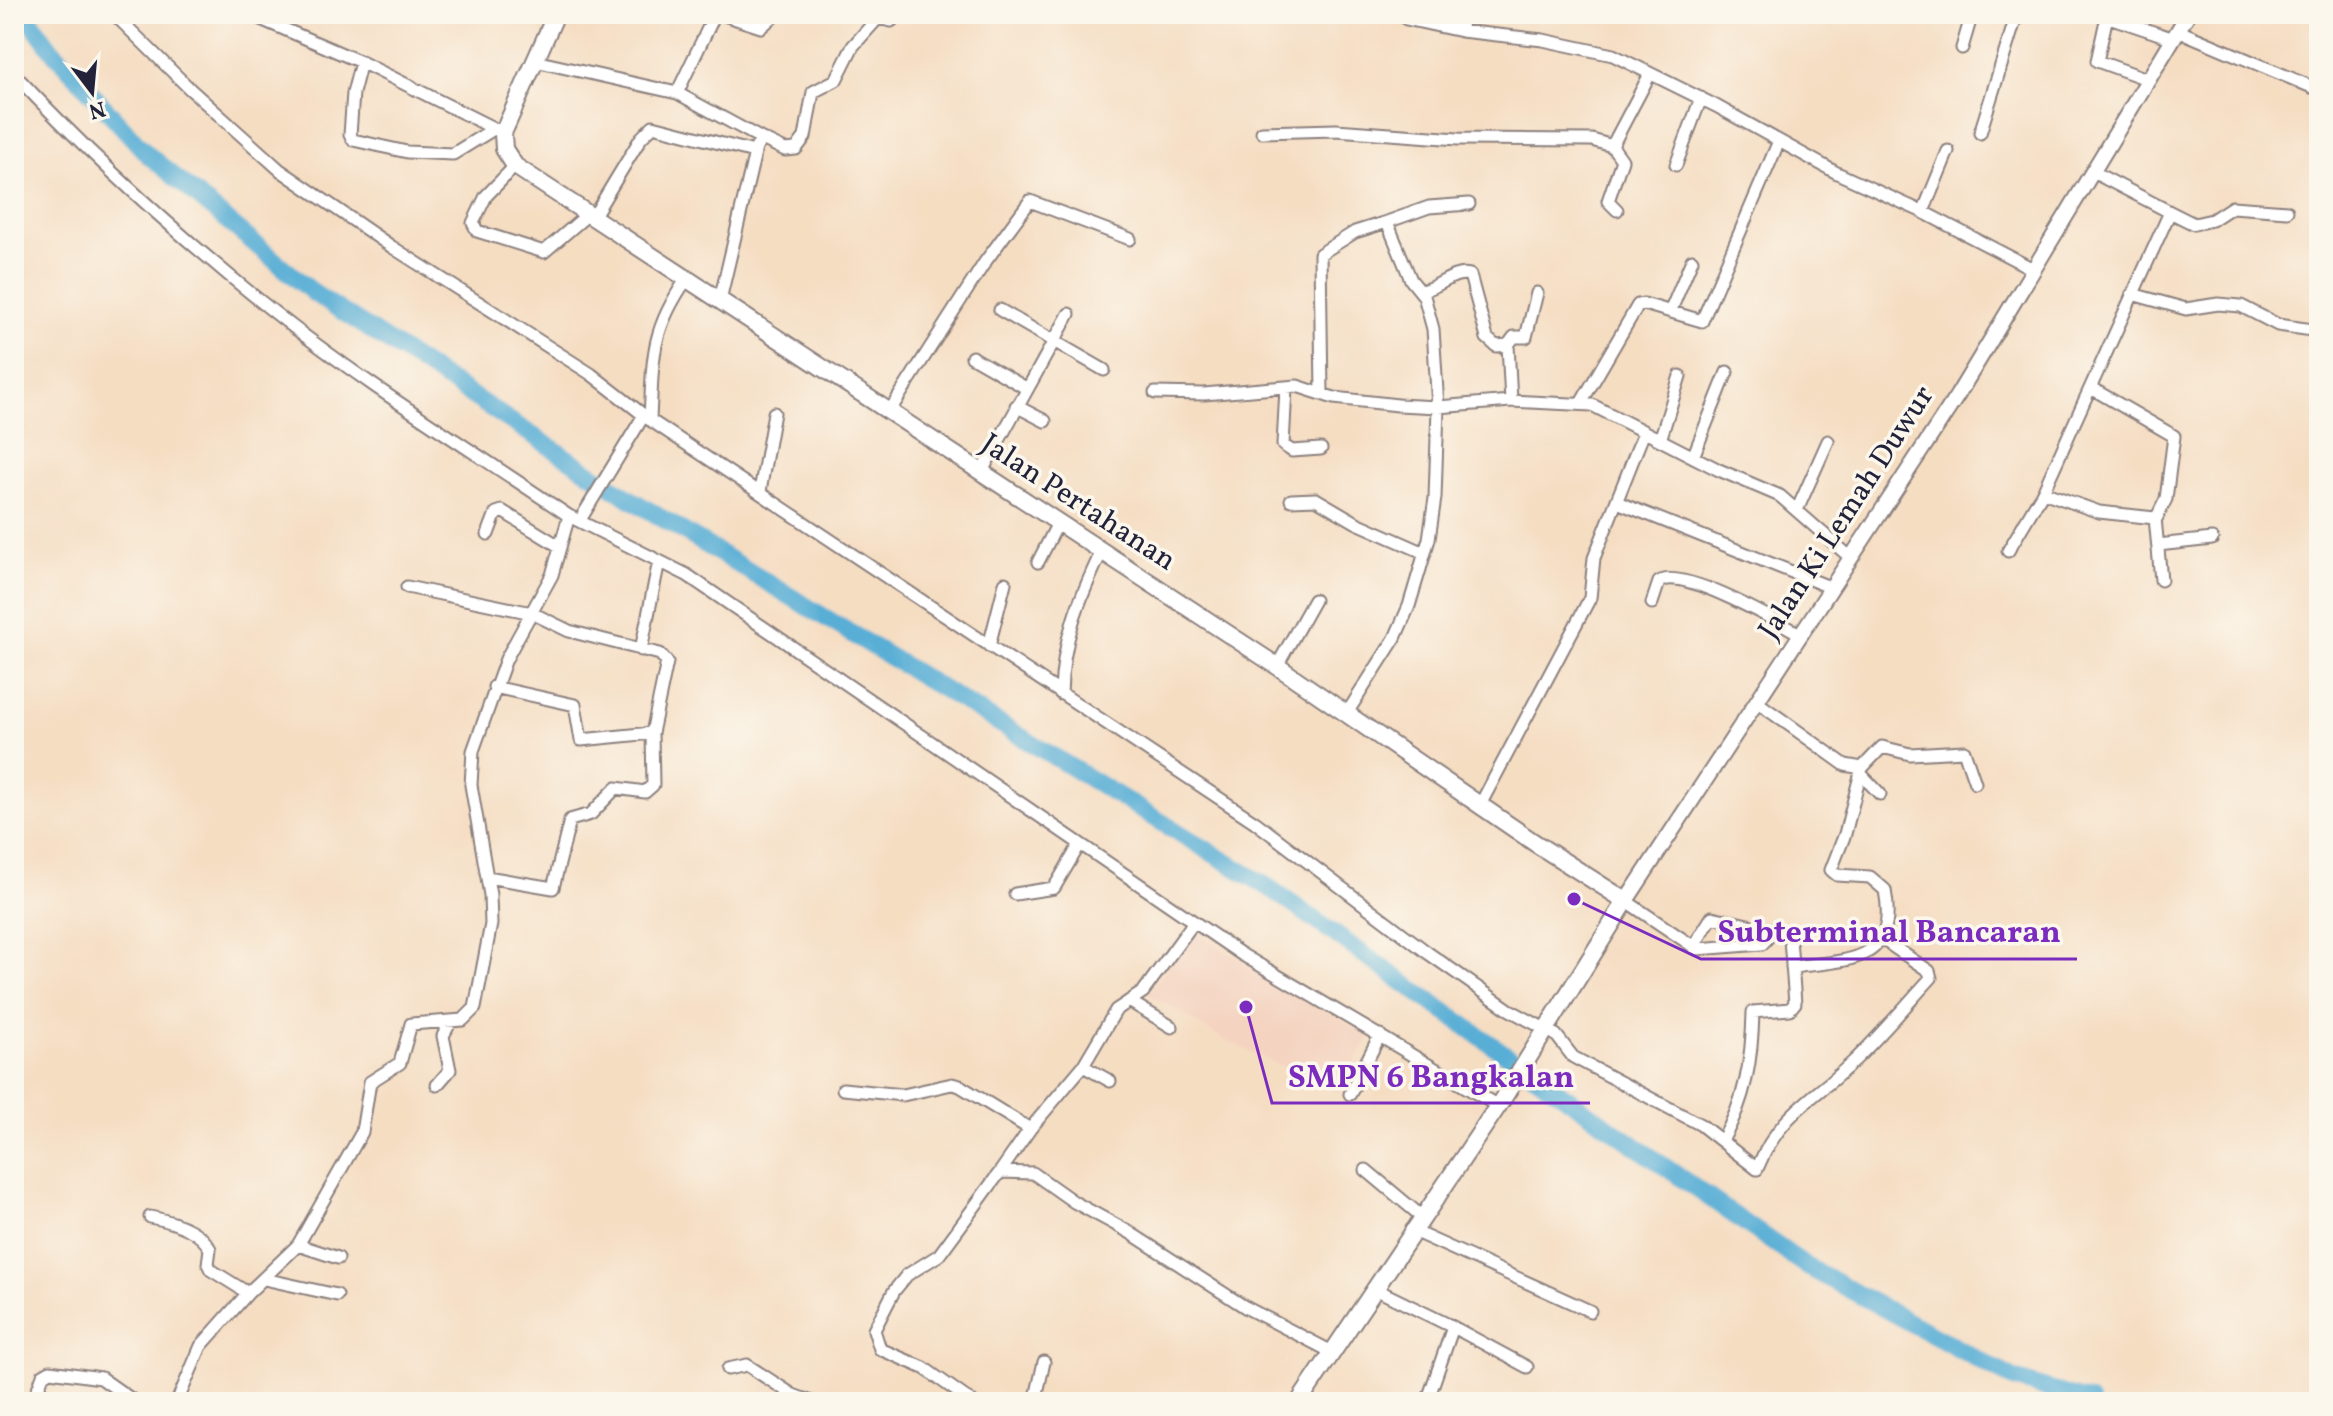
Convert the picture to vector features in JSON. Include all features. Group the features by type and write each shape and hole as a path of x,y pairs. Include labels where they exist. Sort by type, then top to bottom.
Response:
{"highway":[{"path":"500,138 556,14"},
{"name":"Jalan Pertahanan","path":"500,138 515,166 590,217 1277,666 1626,901"},
{"name":"Jalan Ki Lemah Duwur","path":"1299,1402 1411,1230 1500,1103 1626,901"}],"main road":[{"name":"Jalan Ki Lemah Duwur","path":"1626,901 1957,396 2188,14"}],"street":[{"path":"114,14 190,89 280,170 392,247 591,374 647,418 1255,822 1508,1009 1544,1032 1573,1057 1650,1095 1722,1141 1757,1169 1778,1129 1824,1084 1853,1062 1931,978 1929,971 1882,939"},
{"path":"249,14 441,99 500,138"},
{"path":"677,93 715,14"},
{"path":"721,14 761,27 776,14"},
{"path":"535,61 677,93 789,151 801,145 813,92 836,80 853,46 875,16 891,21 900,14"},
{"path":"1461,31 1462,14"},
{"path":"1962,48 1972,14"},
{"path":"1980,133 2017,14"},
{"path":"2150,80 2098,63 2104,15 2176,35 2319,90"},
{"path":"1406,19 1461,31 1543,40 1613,55 1701,98 1837,173 1923,212 2033,269"},
{"path":"361,62 353,93 350,135 353,140 439,155 500,138"},
{"path":"14,74 86,151 270,308 347,366 575,518 687,575 1241,954 1500,1103"},
{"path":"1612,146 1650,74"},
{"path":"1676,165 1701,98"},
{"path":"515,166 482,202 473,223 477,231 544,252 590,217 641,138 653,126 754,152"},
{"path":"1262,132 1336,130 1503,140 1571,137 1612,146 1623,164 1608,201 1617,210"},
{"path":"720,300 754,152 762,139"},
{"path":"1581,403 1638,305 1644,304 1702,321 1779,141"},
{"path":"1923,212 1948,151"},
{"path":"2093,172 2194,224 2212,220 2232,207 2287,211"},
{"path":"889,412 985,262 1030,201 1130,239"},
{"path":"1322,394 1320,254 1355,232 1429,207 1469,204"},
{"path":"2008,551 2043,492 2170,212"},
{"path":"1347,713 1395,638 1425,553 1435,498 1438,407 1435,342 1427,304 1411,280 1387,222"},
{"path":"1670,312 1692,260"},
{"path":"1420,291 1436,288 1455,275 1470,275 1487,338 1496,346 1508,345"},
{"path":"177,1402 201,1346 248,1293 298,1245 362,1132 370,1082 403,1059 411,1024 451,1021 470,1016 478,999 490,941 487,877 472,774 473,751 494,687 552,575 559,546 575,518 586,508 613,463 647,418 654,346 669,304 686,280"},
{"path":"1511,401 1508,345 1514,337 1527,335 1537,293"},
{"path":"2132,294 2186,309 2230,304 2249,309 2278,325 2319,331"},
{"path":"1000,310 1104,370"},
{"path":"981,473 1069,314"},
{"path":"972,357 1026,388"},
{"path":"1693,457 1727,372"},
{"path":"1660,440 1680,376"},
{"path":"1155,393 1302,387 1369,403 1438,407 1511,401 1581,403 1751,482 1798,508 1851,558"},
{"path":"1286,388 1283,445 1292,451 1321,449"},
{"path":"2091,388 2174,436 2166,499 2156,519 2161,580"},
{"path":"1016,406 1045,421"},
{"path":"760,491 774,413"},
{"path":"1480,805 1590,598 1594,558 1644,432"},
{"path":"1798,508 1828,441"},
{"path":"2043,492 2075,506 2156,519"},
{"path":"1291,500 1316,499 1357,523 1425,553"},
{"path":"1617,502 1832,588"},
{"path":"488,534 496,513 502,511 559,546"},
{"path":"1038,562 1057,525"},
{"path":"2158,545 2212,539"},
{"path":"1061,694 1062,658 1070,626 1102,551"},
{"path":"641,650 659,561"},
{"path":"1652,603 1659,582 1672,579 1720,593 1802,635"},
{"path":"989,646 1005,583"},
{"path":"407,587 532,613 569,631 660,654 667,662 652,733 653,785 645,792 616,788 591,814 570,820 553,888 487,877"},
{"path":"1277,666 1314,600"},
{"path":"494,687 575,705 581,740 652,733"},
{"path":"1757,702 1845,765 1861,770 1880,794"},
{"path":"1792,967 1854,959 1876,949 1882,939 1887,911 1885,890 1870,877 1837,875 1831,870 1845,834 1861,770 1882,747 1910,754 1964,751 1975,783"},
{"path":"1015,894 1054,888 1080,844"},
{"path":"1626,901 1693,947 1712,950 1762,944 1775,930"},
{"path":"1693,947 1712,917 1788,935 1793,1007 1753,1012 1751,1066 1739,1107 1722,1141"},
{"path":"972,1402 924,1368 880,1349 874,1330 900,1283 939,1255 1030,1129 1083,1066 1116,1010 1143,992 1194,922"},
{"path":"1129,1001 1172,1027"},
{"path":"437,1085 450,1070 443,1036 451,1021"},
{"path":"1350,1094 1380,1035"},
{"path":"1083,1066 1110,1081"},
{"path":"843,1089 903,1095 952,1084 1030,1129"},
{"path":"1366,1170 1421,1216"},
{"path":"1000,1172 1033,1173 1074,1202 1129,1232 1245,1307 1332,1352"},
{"path":"150,1217 170,1221 202,1238 210,1249 208,1264 211,1270 248,1293"},
{"path":"1411,1230 1590,1311"},
{"path":"298,1245 338,1258"},
{"path":"264,1279 337,1295"},
{"path":"1373,1288 1527,1367"},
{"path":"1427,1402 1453,1327"},
{"path":"1035,1402 1044,1362"},
{"path":"728,1369 747,1365 793,1395 812,1402"},
{"path":"33,1402 43,1375 50,1371 101,1378 135,1402"},
{"path":"782,1402 793,1395"}],"shaded area":[{"path":"1194,932 1370,1036 1338,1092 1223,1039 1148,993"}],"waterway":[{"path":"26,14 51,49 147,154 315,294 632,500 1268,887 1806,1266 2014,1379 2090,1402"}],"place":[{"name":"Subterminal Bancaran","path":"1574,899"},
{"name":"SMPN 6 Bangkalan","path":"1246,1007"}]}
